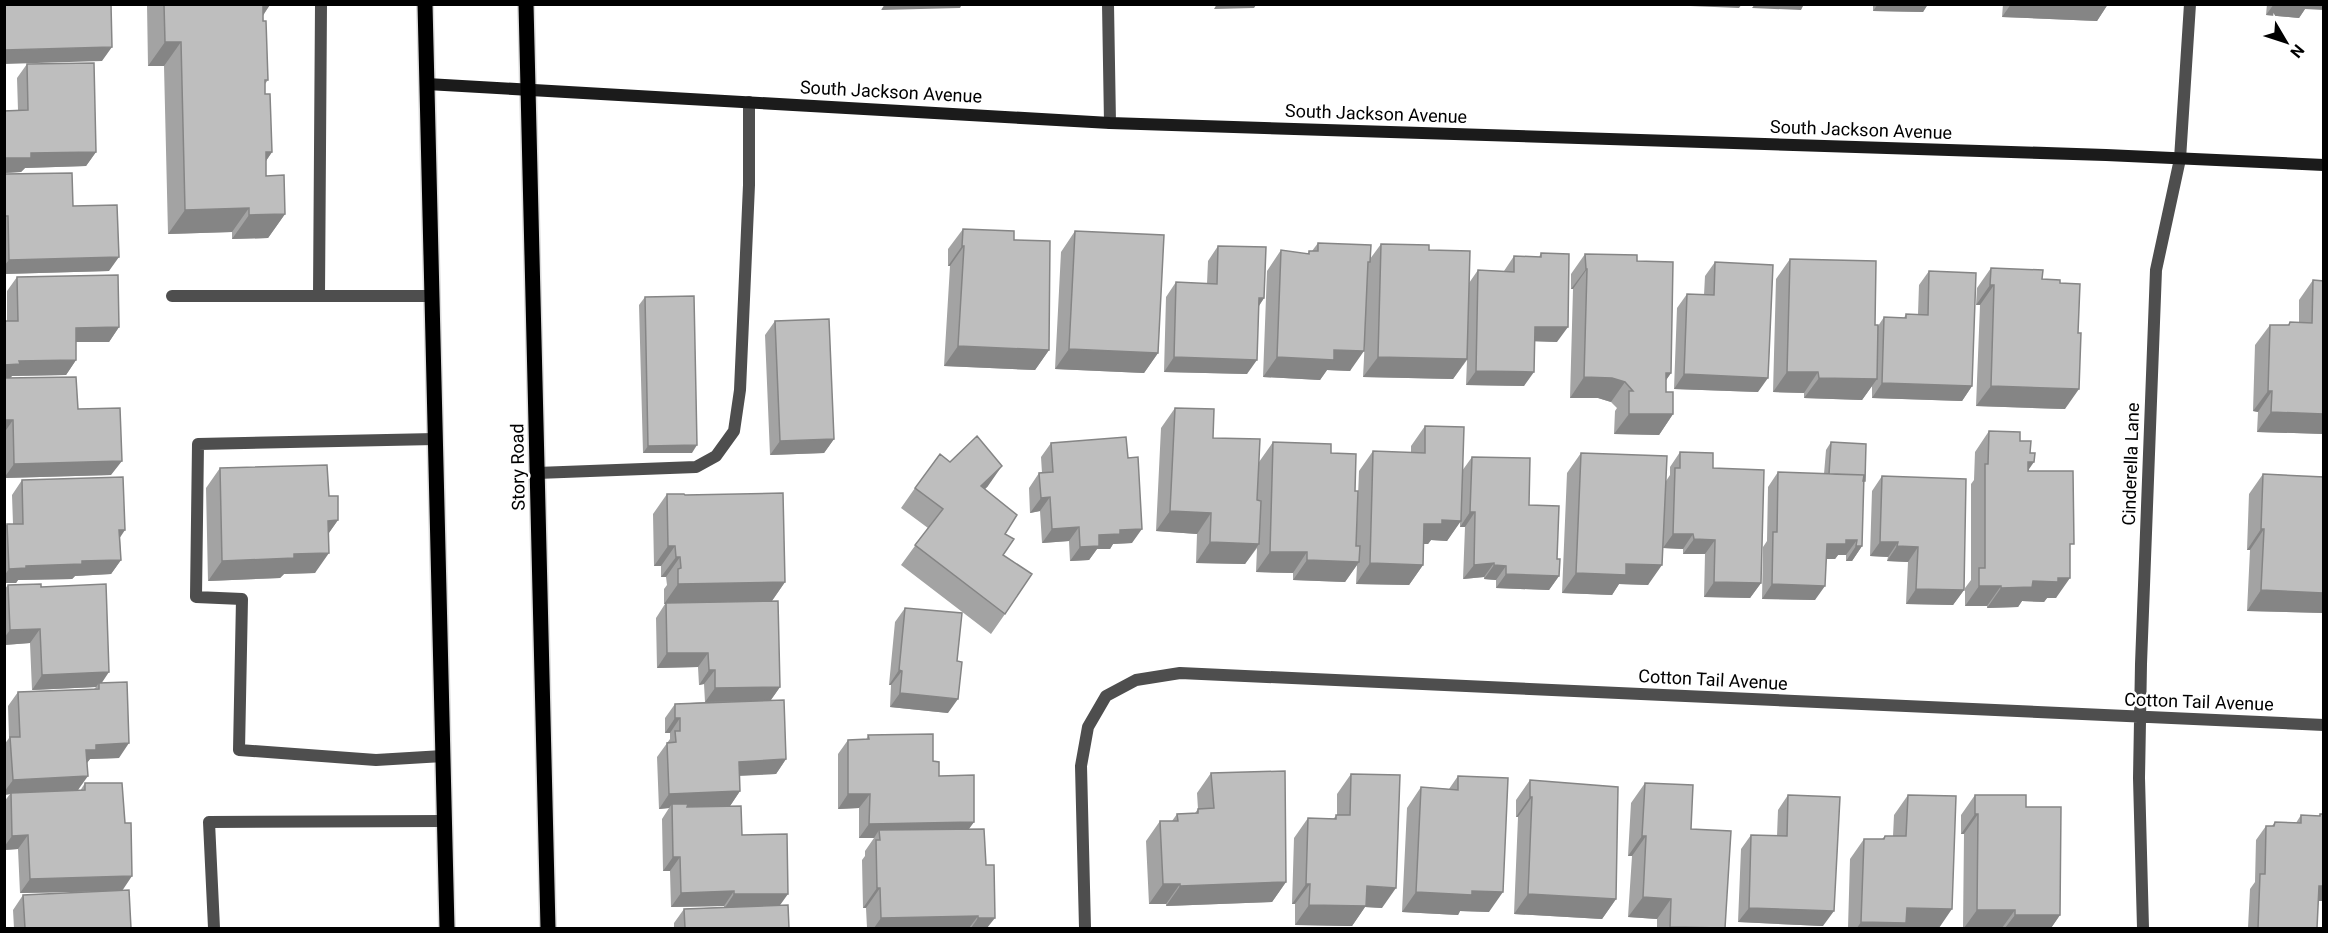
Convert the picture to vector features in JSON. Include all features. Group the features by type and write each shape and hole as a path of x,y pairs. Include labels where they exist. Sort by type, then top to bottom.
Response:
{"main road":[{"path":"425,4 447,928"},
{"name":"Story Road","path":"526,4 548,928"},
{"name":"South Jackson Avenue","path":"427,84 1110,123 2324,165"}],"street":[{"path":"319,296 321,4"},
{"path":"1108,4 1110,123"},
{"name":"Cinderella Lane","path":"2143,928 2139,778 2140,718 2156,270 2180,159 2190,4"},
{"path":"537,473 696,467 716,456 734,431 740,390 749,185 749,102"},
{"path":"172,296 432,296"},
{"path":"435,439 198,444 196,597 242,599 239,750 376,760 443,756"},
{"name":"Cotton Tail Avenue","path":"1085,928 1081,766 1088,727 1106,696 1136,680 1180,672 2324,725"},
{"path":"214,928 209,822 444,821"}],"building":[{"path":"4,4 111,4 112,47 4,50"},
{"path":"164,4 270,4 263,5 263,21 266,21 268,80 265,80 265,94 270,94 272,152 266,152 266,176 284,175 285,214 249,215 249,208 185,210 181,42 165,42"},
{"path":"94,63 96,152 31,153 31,158 4,158 4,111 28,110 27,64"},
{"path":"72,173 73,206 117,205 119,257 9,260 8,216 4,216 4,174"},
{"path":"963,229 1014,231 1014,240 1050,241 1049,350 958,346"},
{"path":"1075,231 1164,235 1158,353 1069,349"},
{"path":"1318,243 1371,245 1370,262 1368,262 1364,351 1334,350 1334,360 1277,357 1281,250 1309,254 1309,251 1318,251"},
{"path":"1381,244 1429,245 1429,250 1470,251 1467,359 1378,357"},
{"path":"1218,246 1266,247 1264,298 1259,298 1257,360 1174,357 1176,282 1217,284"},
{"path":"1541,253 1569,254 1568,327 1535,327 1534,372 1476,371 1478,270 1514,272 1514,256 1541,257"},
{"path":"1585,254 1637,255 1637,261 1673,262 1671,373 1666,373 1666,392 1673,392 1673,414 1629,414 1629,391 1633,391 1625,382 1612,378 1584,377 1587,269"},
{"path":"1790,259 1876,261 1877,379 1819,378 1818,372 1787,372"},
{"path":"1715,262 1773,265 1768,378 1684,374 1687,294 1714,295"},
{"path":"1991,268 2043,270 2042,279 2080,284 2079,389 1991,386 1994,285 1990,285"},
{"path":"1929,271 1976,273 1972,386 1882,383 1884,317 1906,318 1906,314 1928,315"},
{"path":"118,275 119,327 76,328 76,360 19,361 20,364 4,365 4,321 18,321 17,277"},
{"path":"2313,280 2324,281 2324,414 2271,412 2272,391 2268,391 2270,325 2289,325 2290,322 2312,323"},
{"path":"694,296 697,445 648,446 645,297"},
{"path":"829,319 834,439 780,441 775,321"},
{"path":"76,377 78,409 120,408 122,461 14,464 13,420 4,420 4,378"},
{"path":"1175,408 1214,409 1213,438 1260,439 1257,500 1261,501 1259,544 1210,542 1211,513 1170,511"},
{"path":"1425,426 1464,427 1461,521 1442,520 1442,524 1424,524 1423,565 1370,563 1373,451 1425,453"},
{"path":"1989,431 2020,432 2020,441 2031,441 2030,453 2035,453 2034,462 2028,462 2028,471 2073,471 2074,544 2070,544 2070,578 2058,578 2058,582 2033,581 2032,587 1979,586 1979,568 1985,568 1985,464 1988,464"},
{"path":"977,436 1002,466 981,486 1017,515 1005,534 1014,539 1003,555 1032,574 1005,614 915,545 943,509 915,488 940,454 950,462"},
{"path":"1126,437 1128,458 1138,457 1142,529 1120,530 1120,534 1099,535 1099,546 1080,547 1079,527 1052,529 1050,497 1041,498 1039,473 1053,472 1051,443"},
{"path":"1273,442 1331,444 1331,453 1356,454 1355,491 1358,491 1356,546 1360,546 1359,562 1307,560 1307,552 1270,552"},
{"path":"1831,442 1866,444 1865,481 1863,481 1864,475 1829,474"},
{"path":"1680,452 1713,453 1713,468 1764,470 1761,583 1714,582 1715,540 1694,539 1693,534 1673,534 1675,468 1680,468"},
{"path":"1581,453 1667,456 1662,565 1626,564 1626,575 1576,573"},
{"path":"1472,457 1530,458 1529,505 1559,506 1557,559 1560,559 1559,576 1506,574 1506,566 1494,565 1494,563 1474,565 1475,512 1470,512"},
{"path":"327,465 329,496 338,496 338,520 328,521 329,553 294,554 294,558 222,561 220,468"},
{"path":"1778,472 1864,475 1862,546 1856,546 1857,540 1846,540 1846,544 1827,544 1825,586 1772,584 1773,532 1777,532"},
{"path":"2263,474 2324,477 2324,593 2261,590 2264,529 2261,529"},
{"path":"1882,476 1966,479 1964,590 1916,589 1918,547 1897,546 1898,542 1880,542"},
{"path":"123,477 125,530 119,530 121,560 82,561 82,564 26,566 26,568 9,569 7,524 23,524 22,480"},
{"path":"783,493 785,582 678,584 678,569 681,568 680,557 676,557 675,546 668,546 667,494"},
{"path":"41,584 41,587 106,584 109,672 42,675 40,629 10,630 8,585"},
{"path":"778,601 780,687 715,688 715,670 709,670 708,653 667,653 666,603"},
{"path":"905,608 962,613 957,661 962,662 958,699 900,693 902,671 899,670"},
{"path":"127,682 129,743 96,745 96,750 86,750 88,776 13,780 10,737 20,737 18,692 99,689 99,683"},
{"path":"784,700 786,759 739,762 740,791 669,794 667,743 676,742 675,731 680,731 680,718 675,718 675,704"},
{"path":"933,734 933,761 939,762 939,776 974,775 974,822 869,824 870,794 848,794 848,740 869,739 868,735"},
{"path":"1285,771 1286,882 1180,886 1180,884 1163,884 1160,821 1178,821 1177,814 1198,813 1198,809 1214,808 1211,773"},
{"path":"1351,774 1400,775 1396,888 1367,886 1366,906 1309,905 1310,884 1306,884 1308,818 1336,819 1336,815 1350,815"},
{"path":"1458,776 1508,778 1503,892 1472,891 1472,895 1416,892 1421,787 1458,790"},
{"path":"1530,780 1618,787 1616,899 1528,894 1532,797 1530,797"},
{"path":"85,783 122,783 125,823 131,823 132,876 30,879 28,835 12,836 11,793 85,790"},
{"path":"1645,783 1693,785 1691,829 1731,831 1725,928 1670,927 1671,899 1643,897 1646,836 1642,836"},
{"path":"1788,795 1840,797 1834,911 1749,908 1751,835 1787,836"},
{"path":"1908,795 1956,796 1952,909 1907,908 1906,923 1861,922 1864,839 1906,836"},
{"path":"1975,795 2026,795 2026,807 2061,807 2060,915 2015,915 2015,910 1977,910 1978,814 1975,814"},
{"path":"672,804 688,804 687,807 741,806 742,835 787,834 788,894 734,894 734,891 681,893 680,857 673,857"},
{"path":"2324,814 2324,886 2319,886 2317,928 2258,928 2260,874 2265,874 2266,826 2274,826 2275,822 2301,823 2301,815 2320,816"},
{"path":"984,829 986,865 994,865 995,918 978,918 978,916 881,918 880,888 877,888 876,840 880,840 879,830"},
{"path":"129,890 131,928 25,928 23,895"},
{"path":"788,905 789,928 685,928 684,909"}]}
